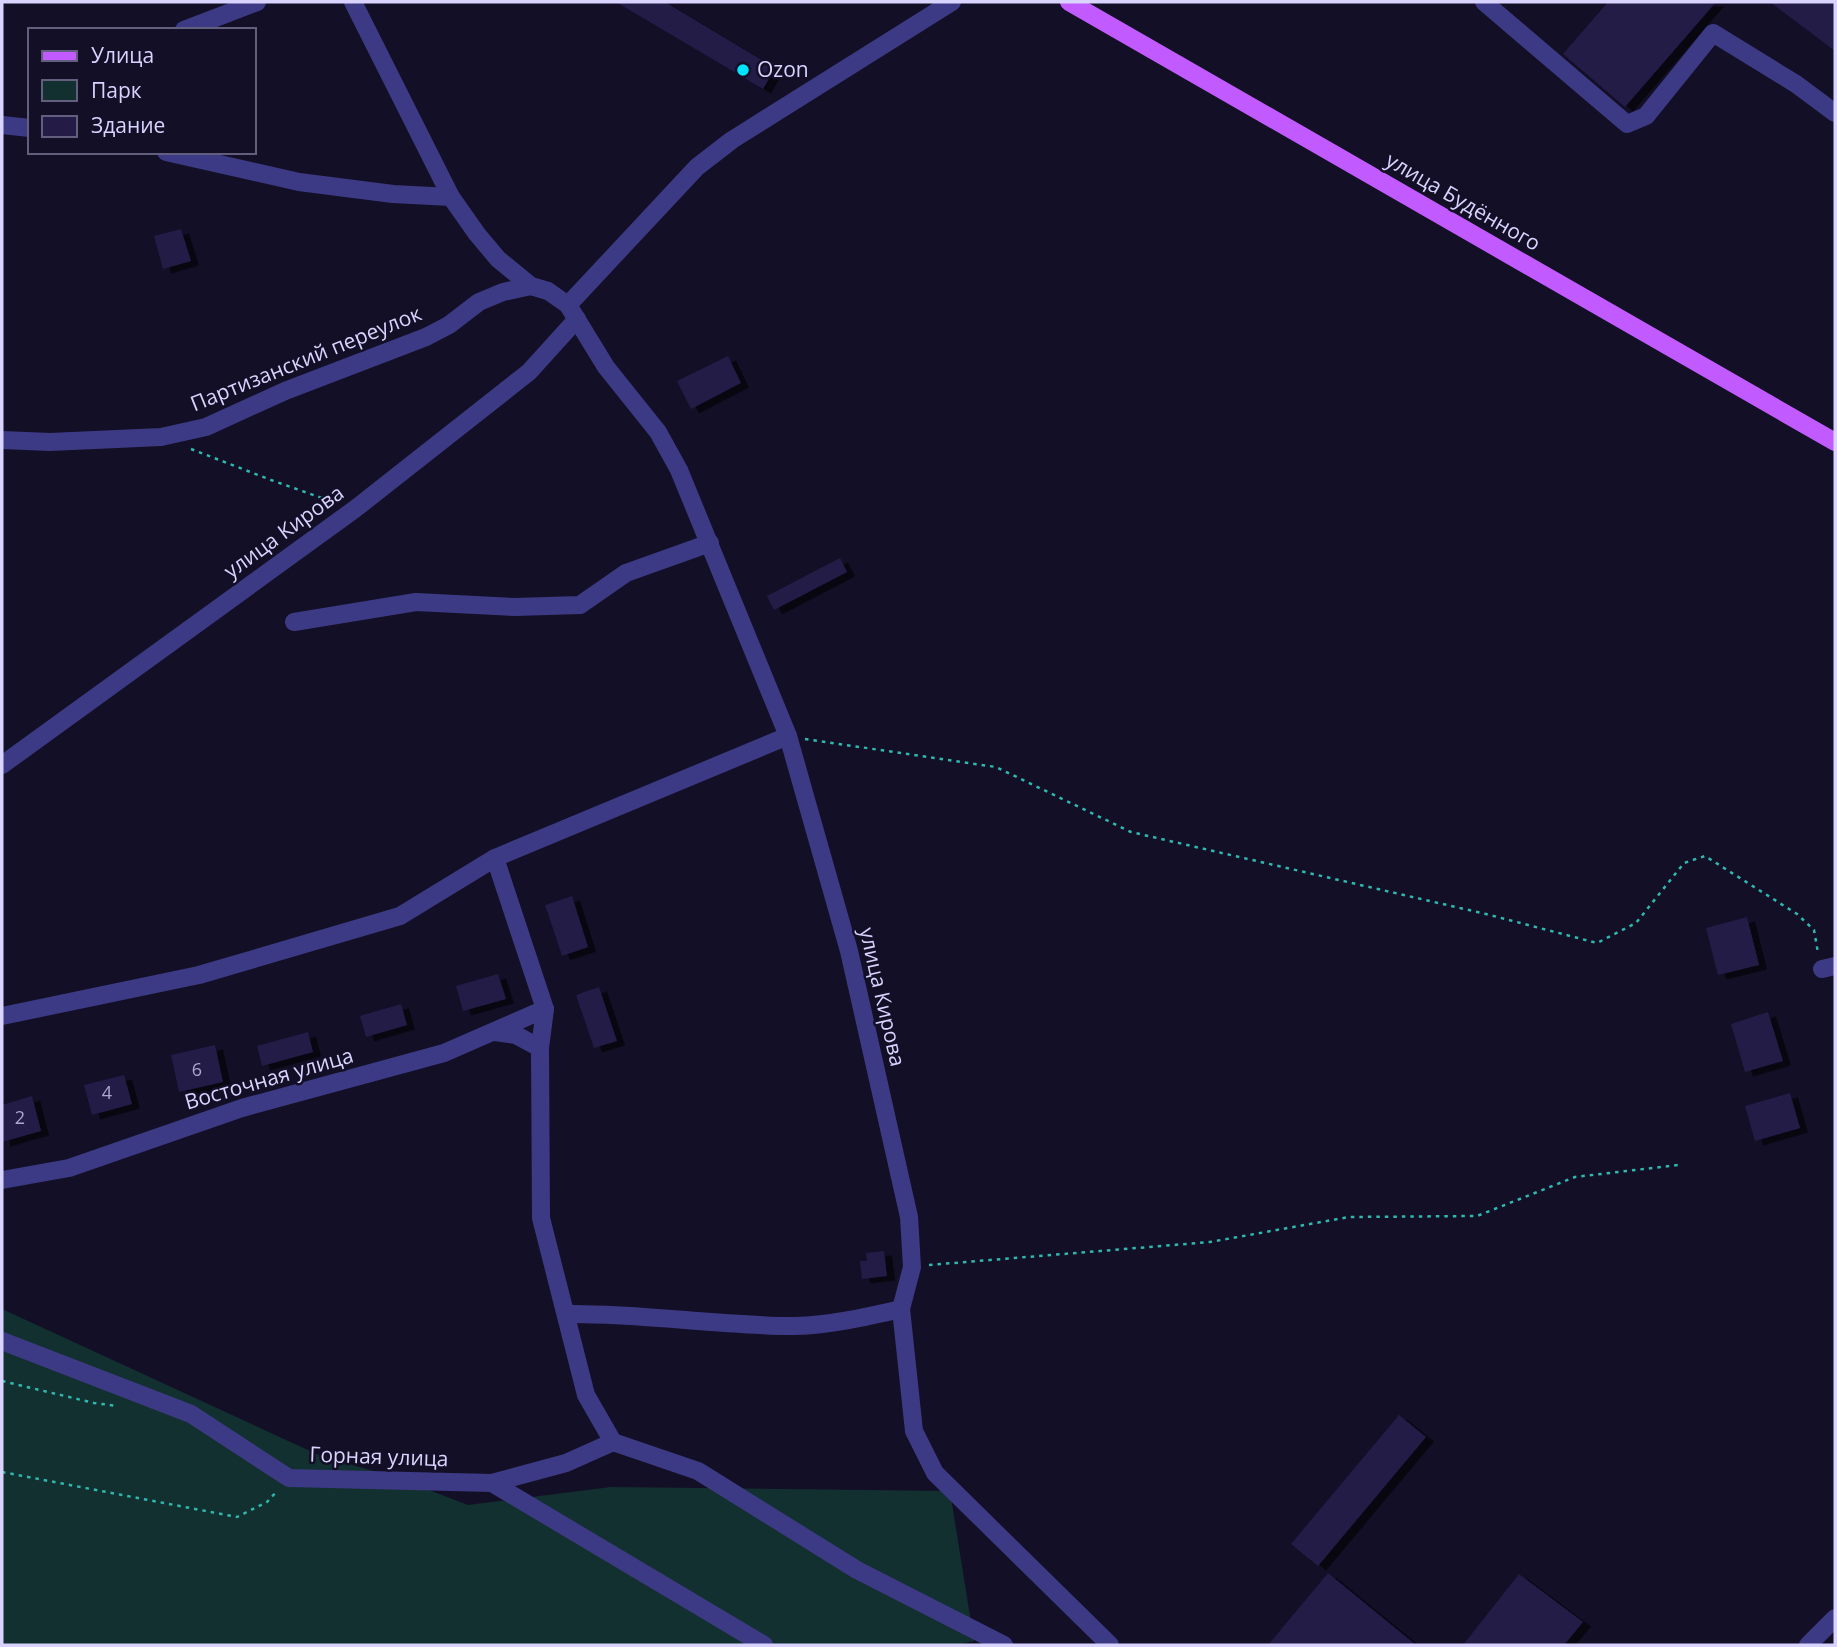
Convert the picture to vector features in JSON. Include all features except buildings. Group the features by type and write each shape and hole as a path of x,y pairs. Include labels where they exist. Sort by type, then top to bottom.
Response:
{"main road":[{"name":"улица Будённого","path":"1069,2 1835,442"}],"street":[{"path":"189,28 257,2"},
{"name":"улица Кирова","path":"353,2 451,197 498,259 531,286 548,291 573,312 606,367 658,432 679,470 788,736 849,951 909,1217 912,1266 901,1309 914,1432 935,1473 1110,1645"},
{"path":"573,312 697,167 723,147 952,2"},
{"path":"1484,2 1627,124 1646,116 1713,33 1796,84 1835,113"},
{"path":"2,125 28,128"},
{"path":"175,154 299,182 393,194 451,197"},
{"name":"Партизанский переулок","path":"2,440 50,442 161,437 206,427 285,391 426,337 449,325 479,302 503,292 531,286"},
{"name":"улица Кирова","path":"2,765 355,509 529,372 573,312"},
{"path":"294,622 415,602 515,607 580,605 626,573 710,543"},
{"path":"2,1016 199,975 400,915 495,858 788,736"},
{"path":"495,858 545,1009 540,1048 541,1218 586,1395 613,1442 698,1471 858,1570 1004,1645"},
{"name":"Восточная улица","path":"2,1180 69,1168 242,1108 443,1053 545,1009"},
{"path":"494,1031 516,1035 540,1048"},
{"path":"566,1314 614,1314 797,1326 846,1321 901,1309"},
{"name":"Горная улица","path":"2,1341 191,1414 289,1478 492,1483 566,1463 613,1442"},
{"path":"492,1483 764,1645"},
{"path":"1808,1645 1835,1618"}],"path":[{"path":"161,437 271,481 355,509"},
{"path":"788,736 996,767 1131,832 1486,914 1597,943 1636,923 1685,863 1705,856 1797,914 1814,930 1828,967"},
{"path":"912,1266 1210,1242 1349,1217 1477,1216 1575,1177 1678,1165"},
{"path":"2,1381 94,1403 122,1406"},
{"path":"2,1472 237,1517 267,1502 289,1478"}],"green space":[{"path":"2,1309 321,1456 395,1477 468,1505 611,1487 950,1491 974,1641 955,1645 2,1645"}],"place":[{"name":"Ozon","path":"743,70"}]}
